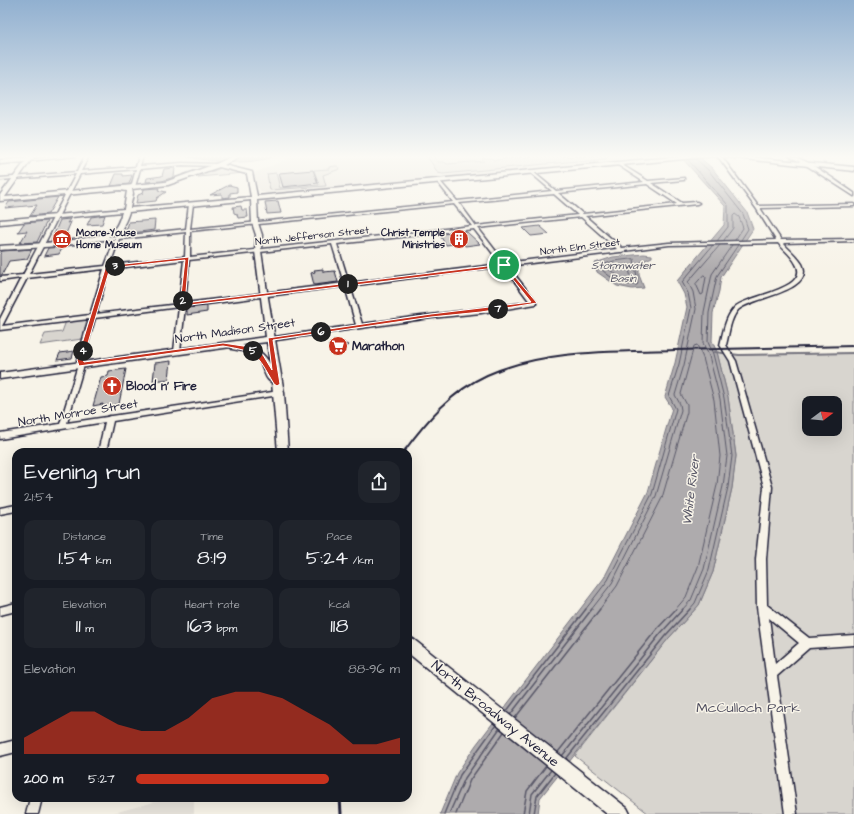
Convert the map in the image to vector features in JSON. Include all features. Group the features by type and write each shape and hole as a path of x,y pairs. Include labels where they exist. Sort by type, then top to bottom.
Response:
{"main road":[{"path":"0,199 57,194"},
{"path":"129,201 130,194"},
{"path":"0,248 88,240 109,234 121,224 125,210 134,194"},
{"path":"253,194 255,223 259,235 258,251 278,388 283,448"},
{"path":"261,194 293,194"},
{"path":"0,222 293,194"},
{"name":"North Madison Street","path":"0,376 270,339"},
{"path":"223,345 248,349 261,356 278,388"},
{"name":"North Broadway Avenue","path":"412,649 621,814"}],"street":[{"path":"0,326 67,194"},
{"path":"449,194 504,265"},
{"path":"88,240 536,194"},
{"path":"558,194 622,251"},
{"path":"665,194 680,204"},
{"path":"748,194 780,241 798,262 802,270 800,278 786,288 749,301 737,308 732,316 723,346 732,361 768,487 761,559 762,607 791,814"},
{"name":"North Jefferson Street","path":"0,279 697,202"},
{"path":"177,351 191,204"},
{"path":"757,207 854,205"},
{"path":"63,426 82,365 80,360 112,252 119,237 122,227 121,224"},
{"name":"North Elm Street","path":"0,326 93,316 669,244 854,240"},
{"path":"334,242 359,325"},
{"name":"North Madison Street","path":"270,339 359,325 534,303 504,265"},
{"name":"North Monroe Street","path":"0,436 278,388"},
{"path":"103,448 110,418"},
{"path":"0,511 12,509"},
{"path":"762,607 807,643"},
{"path":"0,611 12,608"},
{"path":"771,674 807,643 824,640 854,640"},
{"path":"0,750 12,747"},
{"path":"32,814 35,802"}],"shaded area":[{"path":"154,802 194,802 194,814 110,814"}],"green space":[{"path":"87,319 82,339 40,345 45,334 62,332 66,321"},
{"name":"McCulloch Park","path":"717,352 739,355 854,353 854,814 649,814 575,756 668,639 699,605 713,572 732,488 736,456 728,397"}],"water":[{"name":"White River","path":"714,194 733,194 747,212 753,229 721,277 713,313 712,341 717,352 728,397 736,456 732,488 713,572 699,605 668,639 540,798 538,814 440,814 457,773 476,745 604,578 648,492 672,408 665,397 675,363 687,307 684,294 677,281 724,225 725,206"},
{"name":"Stormwater Basin","path":"644,254 652,255 652,257 639,263 639,275 644,288 632,289 617,286 597,272 595,263 613,257"}],"building":[{"path":"163,194 157,198 156,201 136,203 138,195"},
{"path":"212,194 230,194 230,197 222,198 222,194 210,195"},
{"path":"58,197 48,214 30,216 37,205 5,208 9,202"},
{"path":"278,201 281,213 267,214 265,202"},
{"path":"241,206 242,210 247,210 248,217 238,218 237,214 234,213 233,207"},
{"path":"105,215 102,224 87,225 91,217"},
{"path":"70,219 67,223 71,222 65,236 66,239 51,241 60,220"},
{"path":"155,220 154,230 125,234 129,222"},
{"path":"47,221 37,242 20,243 27,231 18,232 24,223"},
{"path":"540,226 549,234 531,236 523,228"},
{"name":"Christ Temple Ministries","path":"467,232 480,244 465,246 463,243 446,245 439,234"},
{"path":"63,247 59,254 44,256 48,248"},
{"path":"32,249 27,259 9,261 2,275 0,275 0,254 2,251"},
{"path":"323,269 323,272 335,271 338,282 314,285 311,273 315,272 314,270"},
{"path":"207,306 207,312 187,315 187,308"},
{"name":"Marathon","path":"335,340 348,345 341,351 328,346"},
{"path":"74,351 72,358 57,360 60,353"},
{"path":"171,361 169,379 153,381 155,363"},
{"name":"Blood n' Fire","path":"126,369 119,404 102,406 103,404 93,406 101,377 108,376 109,371"}],"waterway":[{"path":"715,352 739,355 854,353"}],"railway":[{"path":"407,448 431,417 463,389 487,375 532,360 555,356 603,352 854,346"},
{"path":"340,802 341,814"}],"place":[{"name":"Moore-Youse Home Museum","path":"62,239"},
{"name":"Christ Temple Ministries","path":"459,239"},
{"name":"Marathon","path":"338,346"},
{"name":"Blood n' Fire","path":"112,386"}],"route":[{"path":"187,258 182,304 504,265 534,303 481,311 359,325 270,339 277,384 270,374 264,360 256,352 248,349 223,345 82,365 80,360 108,267 187,258"}]}
